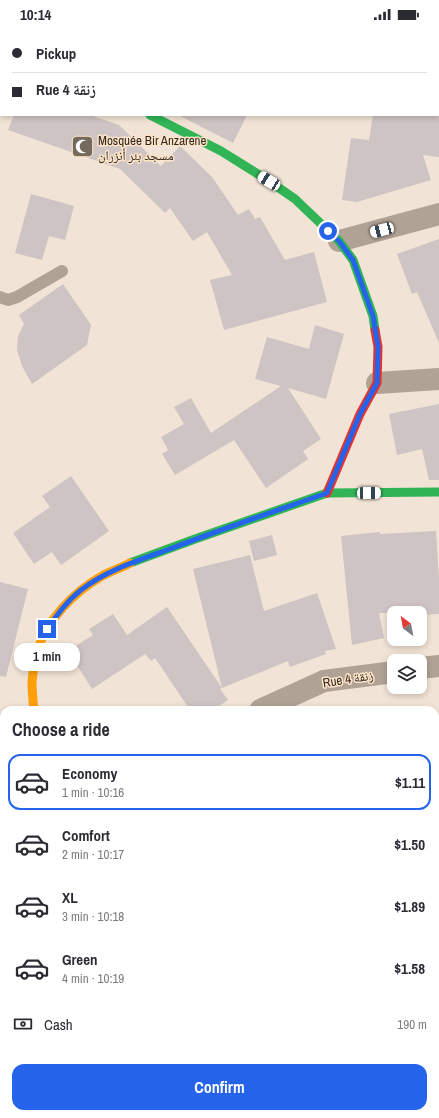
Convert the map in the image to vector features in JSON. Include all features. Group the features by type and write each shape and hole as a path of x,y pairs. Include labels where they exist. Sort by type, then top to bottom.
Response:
{"street":[{"path":"152,116 221,151 295,199 339,241 353,260 373,316 378,347 377,383 360,414 327,493"},
{"path":"339,241 439,214"},
{"path":"377,383 439,379"},
{"path":"34,706 32,684 38,651 47,629 62,609 80,591 102,576 138,560 327,493 439,492"},
{"path":"427,667 439,666"},
{"name":"Rue 4 زنقة","path":"269,706 324,681 387,673"}],"lane":[{"path":"0,297 8,300 17,298 62,271"}],"building":[{"path":"14,116 93,116 119,125 161,166 180,146 212,177 238,215 249,209 255,219 260,217 285,260 314,252 327,302 224,330 210,280 232,275 207,232 193,241 170,208 165,213 120,169 8,130"},
{"path":"180,116 246,116 233,143"},
{"path":"373,116 439,116 439,157 423,155 431,180 357,202 342,200 351,138 369,140"},
{"path":"31,194 74,206 65,240 49,236 42,260 15,253"},
{"path":"439,239 439,343 417,292 412,294 397,254"},
{"path":"63,284 91,325 87,345 32,384 22,366 17,350 18,336 24,324 19,315"},
{"path":"315,325 344,334 326,399 288,388 321,439 303,451 308,459 266,488 234,440 175,475 162,454 168,450 161,437 184,424 174,407 191,398 211,433 281,386 255,379 267,337 309,349"},
{"path":"439,404 439,480 429,480 422,449 397,455 389,414"},
{"path":"71,476 109,531 61,565 52,552 34,564 13,533 50,507 42,496"},
{"path":"436,531 439,579 439,614 427,615 427,606 387,606 387,613 379,613 384,638 352,645 341,536 380,532 380,534"},
{"path":"272,535 277,555 254,561 249,541"},
{"path":"250,555 264,611 317,593 336,649 325,651 326,654 290,667 288,661 222,688 193,569"},
{"path":"0,582 28,589 6,677 0,676"},
{"path":"167,607 222,688 220,689 228,700 219,706 187,706 155,658 151,661 145,654 92,689 68,651 93,635 89,629 113,614 127,635"}],"traffic: fast":[{"path":"152,116 221,151 269,181 295,199 339,241 353,260 373,316 375,330"},
{"path":"130,563 327,493 439,492"}],"traffic: slow":[{"path":"34,706 32,682 35,659 41,640 54,618 81,590 102,576 130,563"}],"traffic: jam":[{"path":"327,493 360,414 377,383 378,347 375,330"}],"place":[{"name":"Mosquée Bir Anzarene مسجد بئر أنزران","path":"83,147"}],"route":[{"path":"47,629 62,609 80,591 102,576 138,560 327,493 341,456 360,414 377,383 378,347 373,316 353,260 339,241 328,231"}]}
